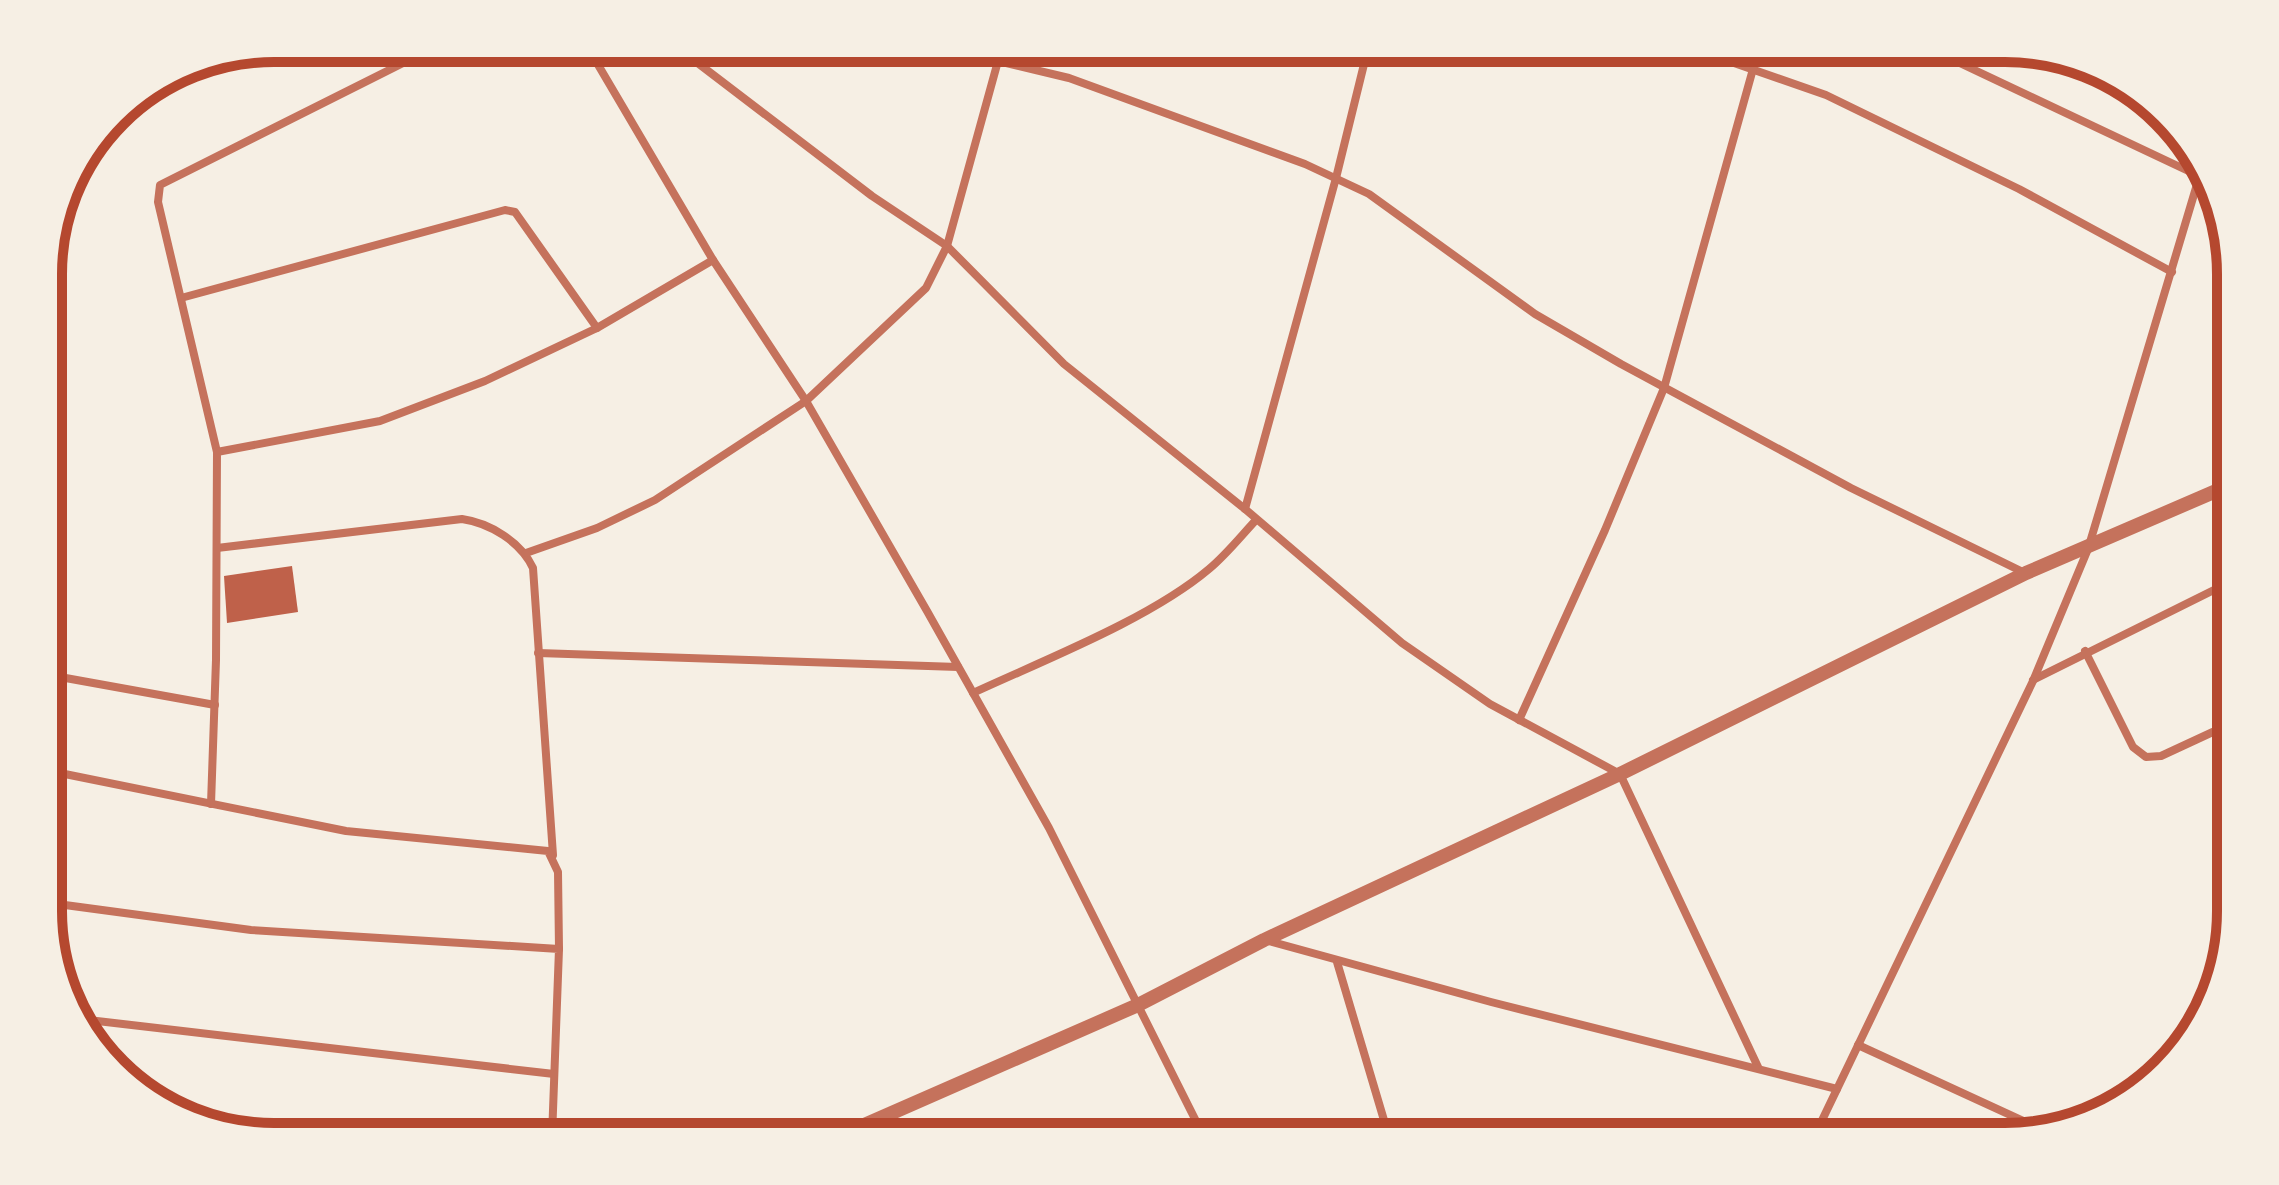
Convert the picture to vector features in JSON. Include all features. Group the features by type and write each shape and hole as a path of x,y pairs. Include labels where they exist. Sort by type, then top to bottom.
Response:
{"street":[{"path":"211,804 217,452 158,202 160,185 405,62"},
{"path":"696,62 872,196 947,246 1064,364 1245,509 1402,643 1519,720 1620,774 1758,1067"},
{"path":"526,553 597,528 655,500 806,401 926,288 947,246 998,62"},
{"path":"1002,62 1069,78 1336,178 1369,194 1535,314 1664,388 1851,488 2026,573"},
{"path":"1245,509 1365,62"},
{"path":"1732,62 1826,95 2019,189 2172,272"},
{"path":"1958,62 2189,168"},
{"path":"597,63 713,260 806,401 973,693 1049,828 1197,1123"},
{"path":"1519,720 1605,530 1664,388 1753,69"},
{"path":"1821,1123 2033,681 2088,549 2197,184"},
{"path":"181,298 505,210 515,212 597,328"},
{"path":"217,452 380,421 485,381 597,328 713,260"},
{"path":"869,1123 1138,1005 1264,940 1620,774 2026,573 2088,549 2217,491"},
{"path":"217,548 462,519 489,527 526,553 533,568 553,855 558,872 559,949 552,1123"},
{"path":"973,693 1093,638 1179,591 1209,569 1256,520"},
{"path":"2033,681 2085,651 2217,588"},
{"path":"2085,651 2133,747 2146,757 2161,756 2217,730"},
{"path":"538,653 958,667"},
{"path":"62,677 215,705"},
{"path":"62,773 346,831 538,848 553,855"},
{"path":"62,905 251,930 559,949"},
{"path":"1264,940 1337,962 1837,1089"},
{"path":"1337,962 1385,1123"},
{"path":"93,1021 554,1074"},
{"path":"1858,1045 2026,1122"}],"building":[{"path":"292,566 298,612 227,623 224,576"}]}
